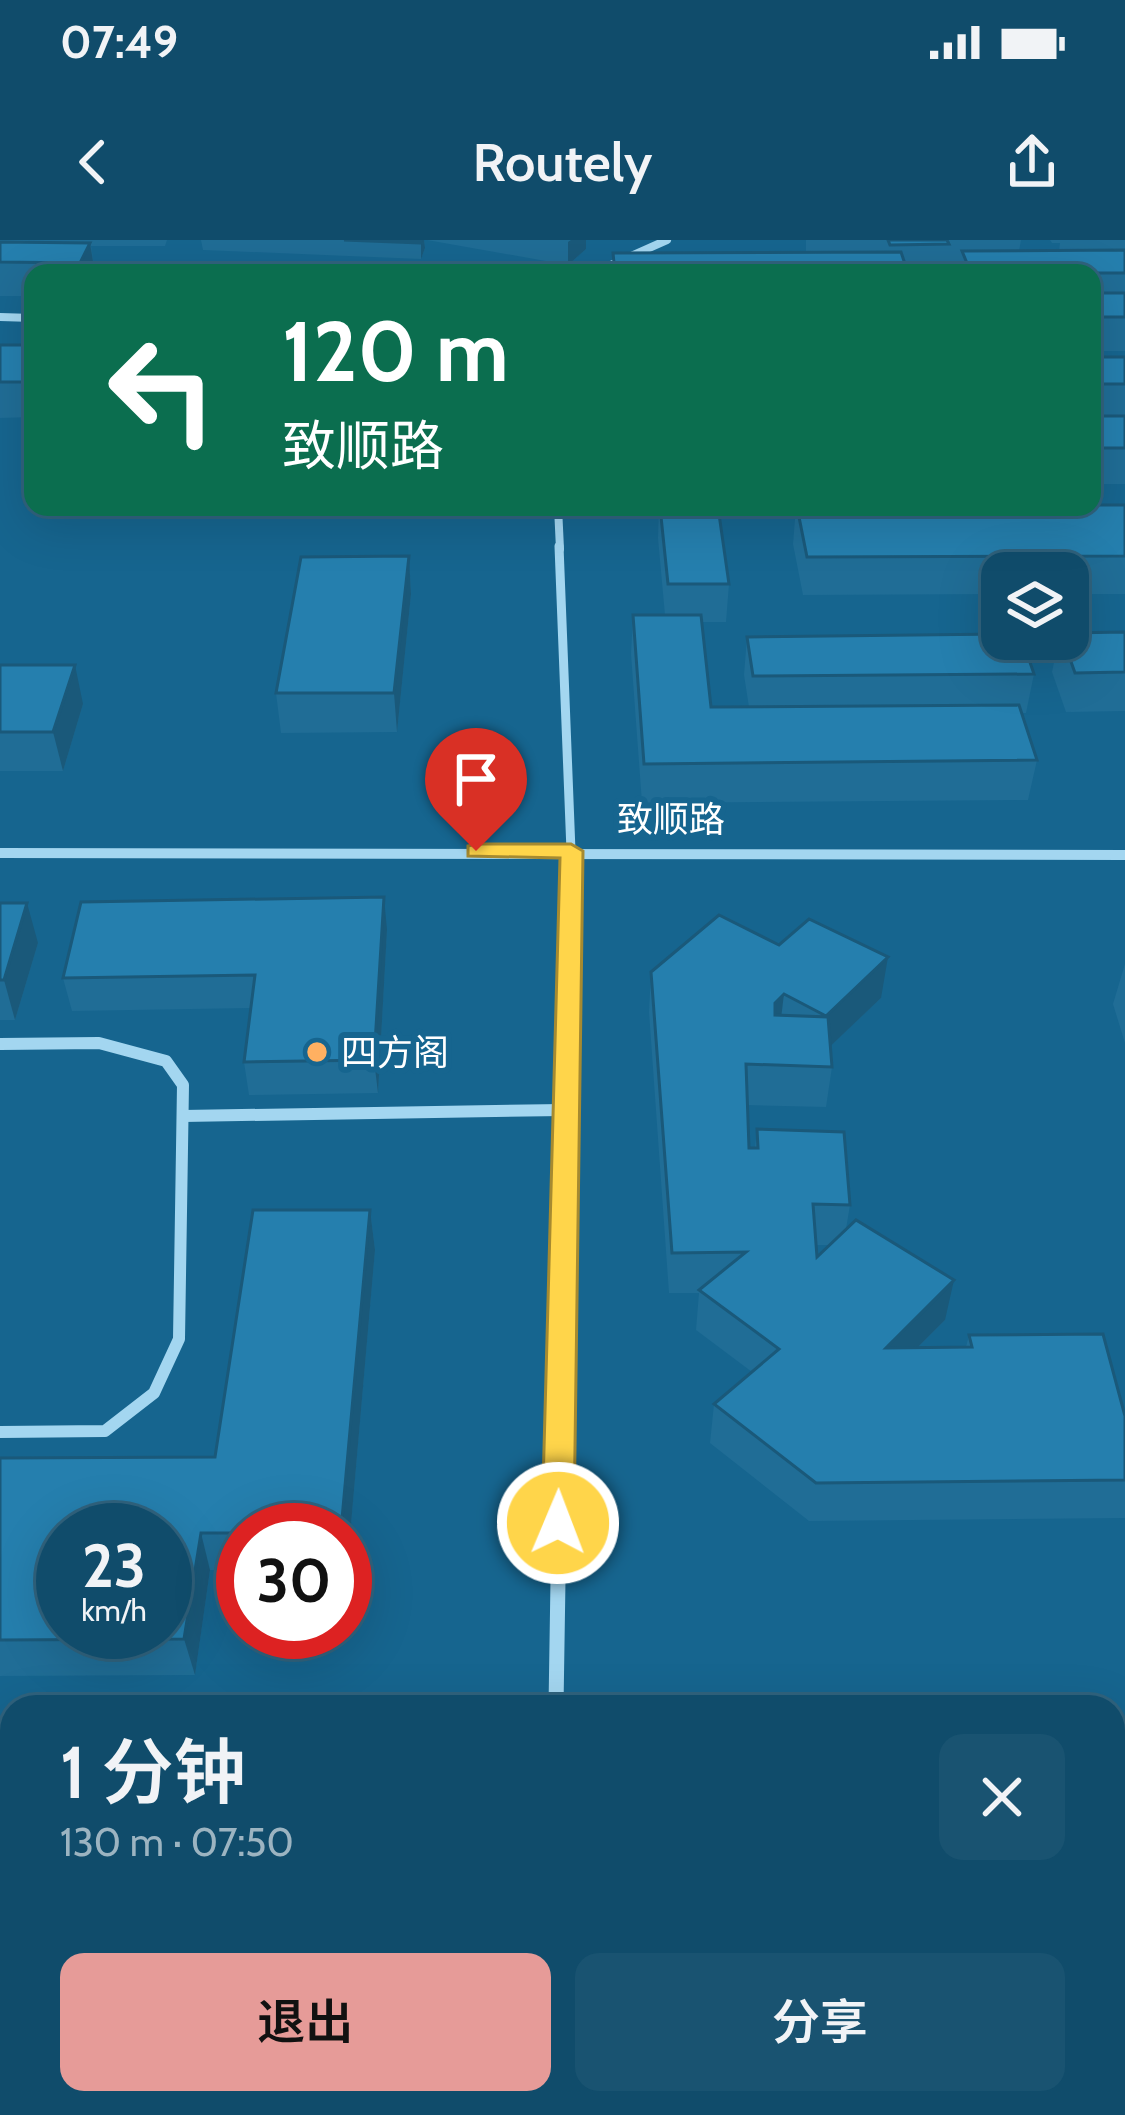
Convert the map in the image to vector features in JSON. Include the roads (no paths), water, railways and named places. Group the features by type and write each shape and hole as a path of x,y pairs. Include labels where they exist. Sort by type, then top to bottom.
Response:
{"street":[{"path":"613,264 668,240"},
{"path":"556,1695 571,851 558,516"},
{"name":"致顺路","path":"0,853 1125,855"},
{"path":"0,1044 99,1043 166,1061 183,1085 178,1340 154,1393 105,1430 0,1432"},
{"path":"183,1116 563,1110"}],"place":[{"name":"四方阁","path":"317,1052"}]}
